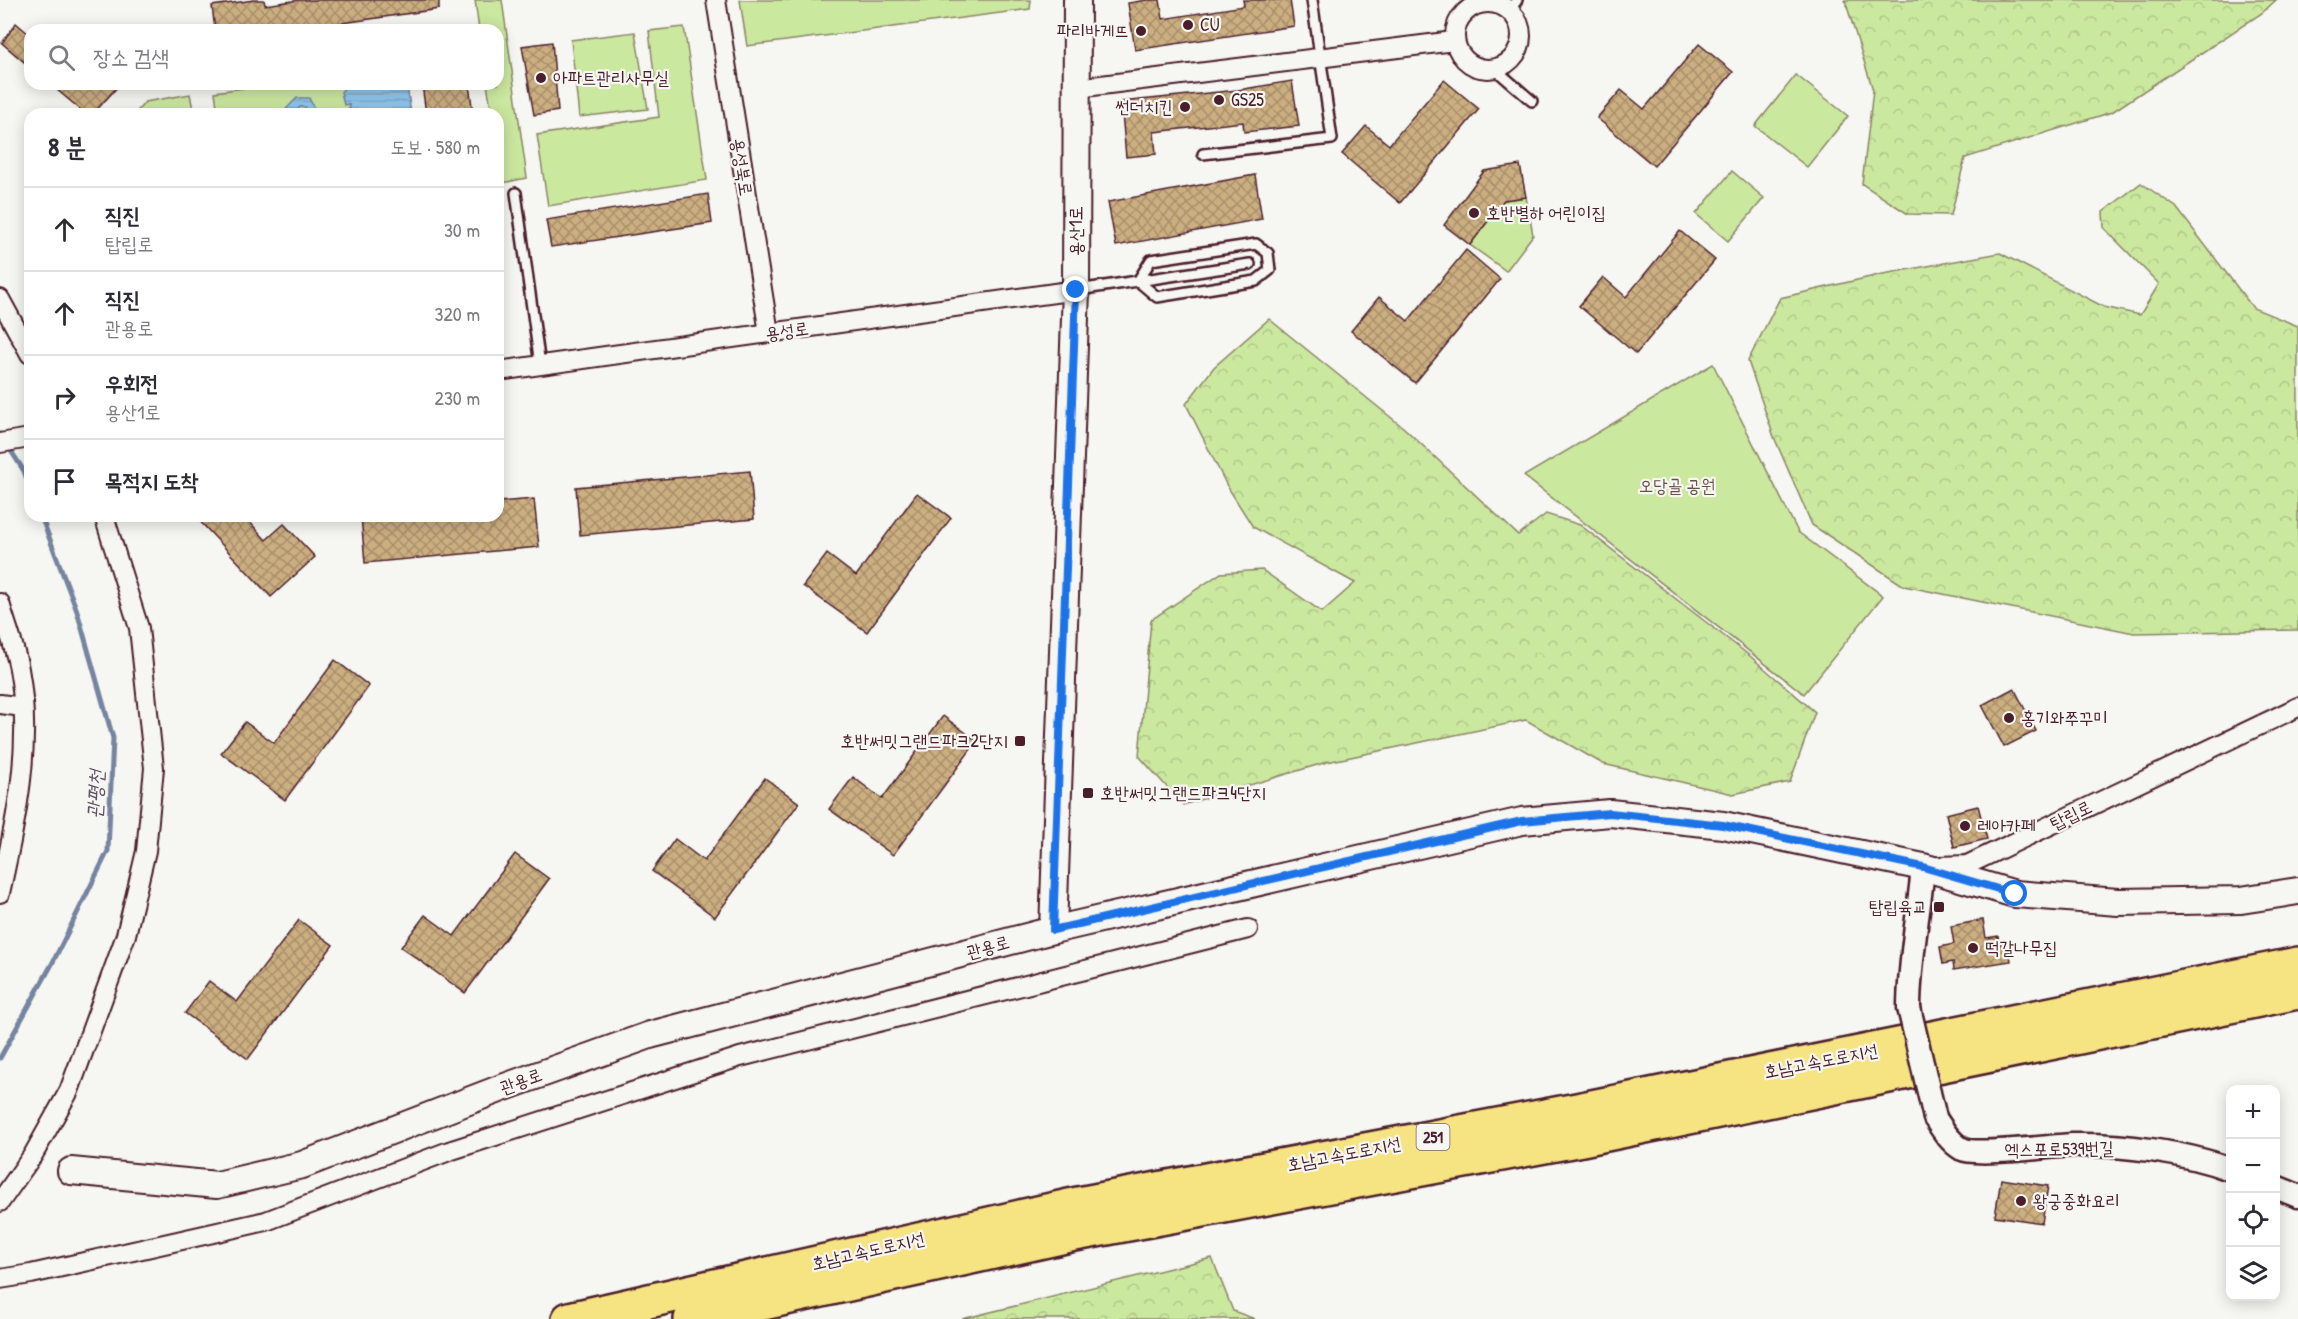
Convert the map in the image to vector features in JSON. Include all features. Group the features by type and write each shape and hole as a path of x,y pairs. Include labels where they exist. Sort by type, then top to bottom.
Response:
{"highway":[{"name":"호남고속도로지선","path":"569,1319 1073,1205 1577,1110 2298,964"},
{"name":"호남고속도로지선","path":"691,1319 1074,1234 1582,1139 2298,992"}],"main road":[{"name":"용산1로","path":"1053,930 1076,290 1077,0"},
{"name":"관용로","path":"71,1171 217,1185 302,1165 502,1088 650,1035 1053,930 1522,821 1610,813 1723,825 1923,867"},
{"path":"1923,867 2015,894 2118,902 2241,900 2298,891"}],"street":[{"name":"용성북로","path":"716,0 768,333"},
{"path":"1496,4 1513,6 1519,25 1519,47 1514,57 1495,69 1473,67 1458,51 1454,41 1459,20 1475,6 1496,4"},
{"path":"1077,88 1454,41"},
{"name":"용성로","path":"504,370 1076,290"},
{"path":"0,299 24,343"},
{"path":"0,443 24,439"},
{"path":"0,1202 33,1155 69,1091 126,935 146,850 154,768 141,639 106,522"},
{"path":"0,603 19,670 23,707 23,772 0,893"},
{"path":"0,704 23,707"},
{"name":"탑립로","path":"1923,867 1967,865 2298,707"},
{"name":"엑스포로539번길","path":"1923,867 1919,914 1909,971 1909,1008 1935,1118 1948,1138 1964,1150 2014,1150 2072,1145 2138,1149 2226,1167"},
{"path":"0,1279 266,1221 449,1151 740,1057 1248,929"},
{"path":"2280,1189 2298,1196"}],"lane":[{"path":"1203,154 1332,139 1312,0"},
{"path":"1495,69 1532,101"},
{"path":"516,193 540,365"},
{"path":"1256,244 1268,253 1270,270 1256,281 1157,297 1138,281 1151,260 1256,244"},
{"path":"1076,290 1250,264"}],"green space":[{"path":"475,0 502,0 527,178 504,183 504,108 491,108 488,90 504,90 504,24 478,24"},
{"path":"740,0 1031,0 1030,9 747,46"},
{"path":"1845,0 2276,0 2262,13 2112,112 1965,158 1951,215 1908,214 1862,184 1873,90"},
{"path":"684,27 707,180 548,206 537,135 659,117 649,31"},
{"path":"635,32 648,109 579,117 571,40"},
{"path":"1796,75 1848,116 1807,167 1755,126"},
{"path":"229,90 404,90 407,108 217,108 215,92"},
{"path":"190,94 193,108 140,108 145,102"},
{"path":"1732,171 1764,198 1728,241 1696,214"},
{"path":"2141,183 2176,207 2253,308 2298,326 2298,630 2134,633 1904,586 1812,525 1774,437 1748,361 1780,298 1883,274 2000,253 2104,307 2140,315 2159,284 2104,228 2103,212"},
{"path":"1526,197 1533,235 1506,271 1470,245 1504,200"},
{"path":"1269,319 1404,428 1518,535 1546,514 1580,525 1750,656 1815,712 1790,782 1733,794 1603,764 1526,720 1327,762 1183,805 1139,756 1151,620 1221,573 1262,570 1322,612 1355,583 1253,527 1227,486 1186,404 1214,367"},
{"name":"오당골 공원","path":"1713,364 1798,532 1883,596 1804,694 1524,476"},
{"path":"1212,1258 1233,1311 1255,1319 962,1319"}],"water":[{"path":"343,90 408,90 410,108 350,108 349,104 344,105 341,92"},
{"path":"297,98 309,98 314,108 287,108"}],"building":[{"path":"254,0 264,0 265,5 300,0 439,0 439,9 335,24 214,24 212,6"},
{"path":"1160,0 1163,19 1244,6 1243,0 1290,0 1294,26 1135,50 1128,3"},
{"path":"16,23 24,30 24,62 2,43"},
{"name":"아파트관리사무실","path":"552,42 558,111 534,115 522,46"},
{"path":"1699,44 1733,72 1654,166 1597,118 1621,90 1644,109"},
{"path":"1444,80 1479,109 1400,203 1342,154 1366,126 1389,145"},
{"path":"1292,81 1299,126 1244,132 1243,122 1154,132 1156,154 1126,157 1121,102 1238,90"},
{"path":"57,90 115,90 98,108 79,108"},
{"path":"423,90 470,90 472,108 425,108"},
{"name":"호반별하 어린이집","path":"1520,165 1526,197 1504,200 1470,245 1444,225 1484,171"},
{"path":"1255,175 1262,219 1116,246 1108,202"},
{"path":"708,194 712,223 551,247 546,220"},
{"path":"1680,231 1715,260 1636,354 1579,306 1603,277 1626,297"},
{"path":"1466,250 1500,279 1415,383 1351,331 1379,297 1408,321"},
{"path":"750,471 754,519 580,535 576,487"},
{"path":"917,493 951,518 867,632 803,586 827,554 856,576"},
{"path":"534,499 539,547 365,563 362,522 504,522 504,502"},
{"path":"201,522 250,522 266,540 284,524 315,557 271,597"},
{"path":"335,660 369,686 285,800 221,753 245,722 274,743"},
{"name":"홍기와쭈꾸미","path":"2014,688 2036,731 2004,747 1982,705"},
{"path":"943,716 977,741 893,855 829,809 853,777 882,799"},
{"path":"765,778 799,803 715,917 652,871 675,839 704,861"},
{"path":"1978,806 1987,839 1954,847 1946,814"},
{"path":"515,854 549,879 465,993 401,947 425,915 454,936"},
{"path":"299,920 333,945 248,1059 185,1013 209,981 237,1002"},
{"path":"1983,920 1986,938 1998,936 1999,944 2008,943 2011,961 1954,970 1953,962 1943,964 1940,947 1954,944 1951,926"},
{"name":"왕궁중화요리","path":"2001,1179 2048,1186 2042,1223 1995,1216"}],"waterway":[{"name":"관평천","path":"0,434 24,471"},
{"name":"관평천","path":"0,1058 52,964 108,851 113,738 77,611 43,522"}],"place":[{"name":"CU","path":"1188,25"},
{"name":"파리바게뜨","path":"1141,31"},
{"name":"아파트관리사무실","path":"541,78"},
{"name":"GS25","path":"1219,100"},
{"name":"썬더치킨","path":"1185,107"},
{"name":"호반별하 어린이집","path":"1474,213"},
{"name":"홍기와쭈꾸미","path":"2009,718"},
{"name":"호반써밋그랜드파크2단지","path":"1020,741"},
{"name":"호반써밋그랜드파크4단지","path":"1088,793"},
{"name":"레아카페","path":"1965,826"},
{"name":"탑립육교","path":"1939,907"},
{"name":"떡갈나무집","path":"1973,948"},
{"name":"왕궁중화요리","path":"2021,1201"}],"route":[{"path":"1076,290 1053,930 1522,821 1610,813 1723,825 1923,867 2015,894"}]}
